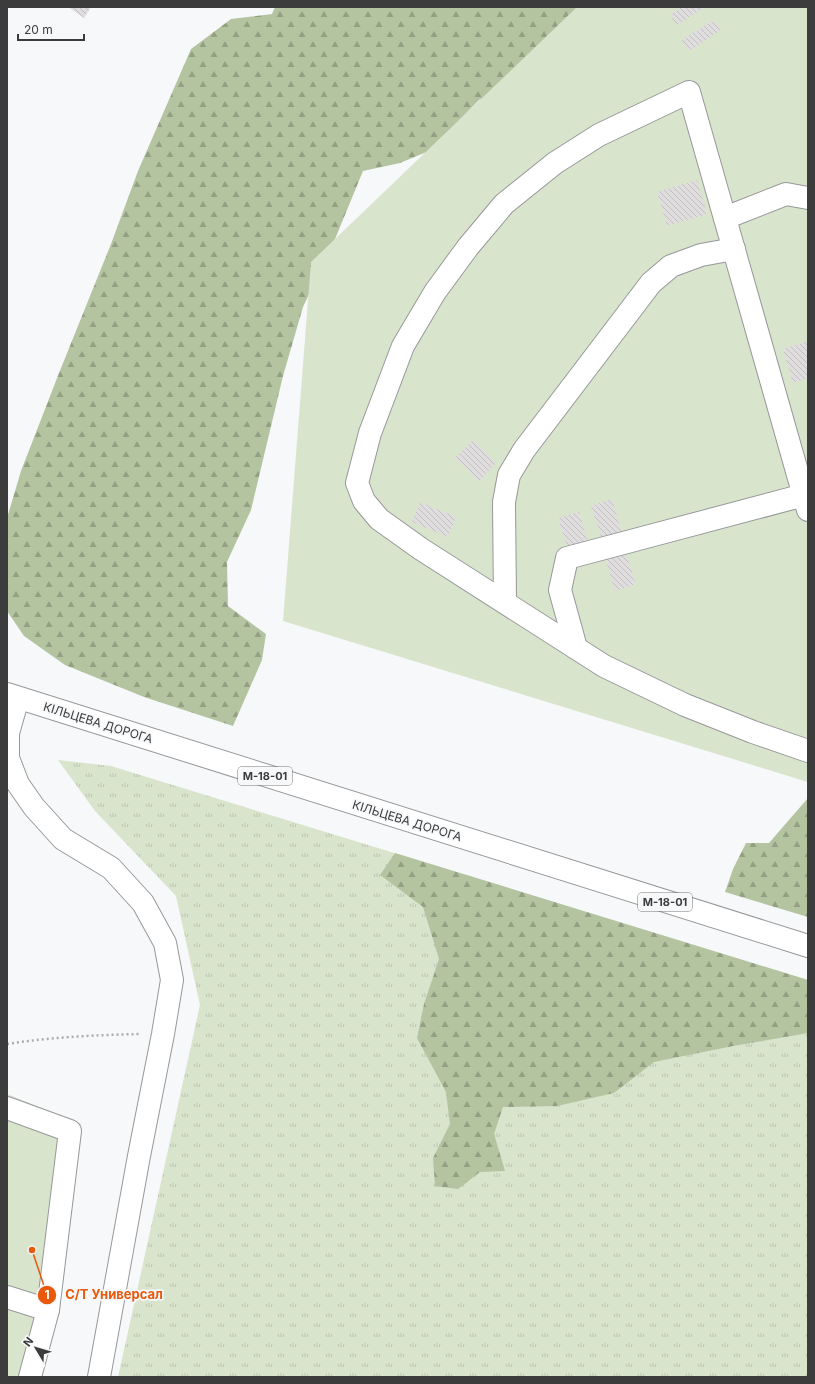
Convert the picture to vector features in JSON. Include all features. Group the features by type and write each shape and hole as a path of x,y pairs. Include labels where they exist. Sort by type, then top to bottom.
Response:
{"main road":[{"path":"576,648 560,590 567,558 807,500 689,92 599,135 555,163 504,204 468,247 435,292 403,346 370,433 357,483 364,501 379,519 415,545 604,666 685,705 752,732 808,751"},
{"path":"725,218 786,194 808,198"},
{"path":"505,602 504,502 509,475 524,450 651,283 670,266 701,255 734,249"},
{"path":"12,696 8,733 8,758 18,784 34,807 63,838 111,868 143,903 165,943 172,980 99,1377"},
{"name":"КІЛЬЦЕВА ДОРОГА","path":"12,696 808,946"},
{"path":"7,1108 70,1131 48,1310 30,1377"},
{"path":"7,1297 48,1310"}],"path":[{"path":"7,1044 44,1038 101,1034 163,1034"}],"green space":[{"path":"275,7 626,7 528,79 479,100 429,151 400,163 363,171 333,244 303,307 283,376 251,510 227,562 228,606 266,634 262,660 233,726 144,697 65,665 24,636 7,611 7,518 21,471 111,244 138,171 191,49 231,19 272,14"},
{"path":"577,7 808,7 808,782 283,621 311,262"},
{"path":"58,760 111,766 808,980 808,1377 118,1377 200,1005 176,896 95,811"},
{"path":"808,798 808,917 725,892 733,869 746,843 769,843"},
{"path":"395,853 808,980 808,1033 654,1062 614,1093 557,1106 503,1107 494,1134 505,1171 480,1172 458,1189 435,1186 433,1158 450,1124 446,1092 417,1038 424,1004 439,959 423,907 380,875"},
{"path":"7,1094 81,1124 33,1377 7,1377"}],"building":[{"path":"68,7 91,7 84,18"},
{"path":"682,7 705,7 677,25 670,15"},
{"path":"714,20 721,30 689,51 682,40"},
{"path":"697,180 707,214 667,226 657,192"},
{"path":"808,341 808,378 793,383 783,349"},
{"path":"473,440 496,463 479,481 455,458"},
{"path":"612,499 622,533 602,539 591,506"},
{"path":"420,502 456,517 448,537 412,522"},
{"path":"579,512 589,546 569,552 558,518"},
{"path":"625,551 636,584 615,591 605,557"}],"place":[{"name":"С/Т Универсал","path":"32,1250"}]}
